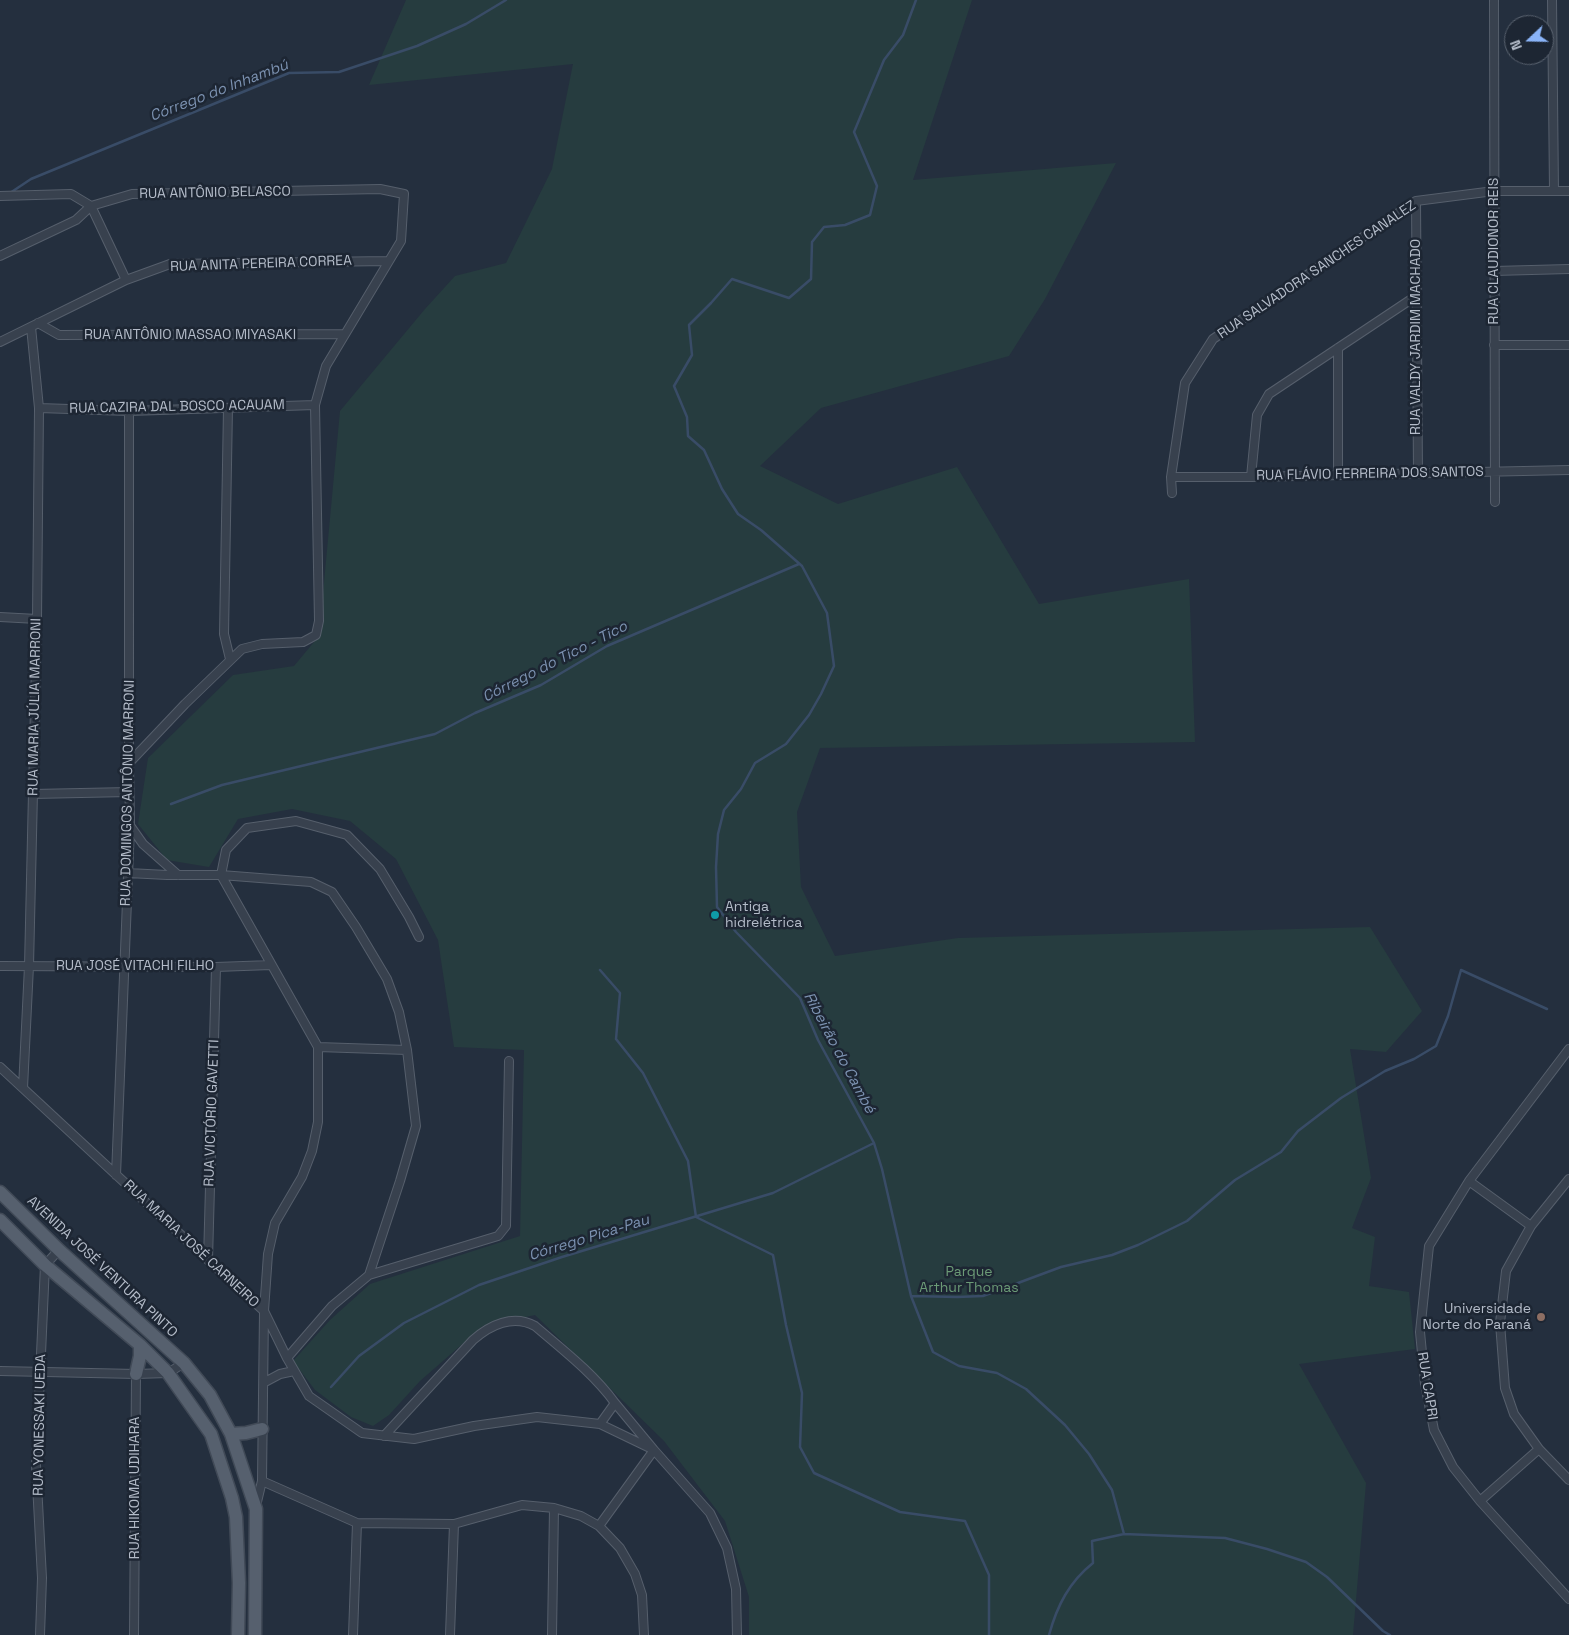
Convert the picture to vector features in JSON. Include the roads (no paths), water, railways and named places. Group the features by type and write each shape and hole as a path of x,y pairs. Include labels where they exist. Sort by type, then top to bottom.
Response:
{"main road":[{"name":"AVENIDA JOSÉ VENTURA PINTO","path":"0,1192 59,1250 184,1363 210,1395 231,1434 256,1509 255,1635"},
{"path":"0,1220 45,1265 140,1345 168,1373 211,1434 232,1498 236,1517 239,1583 238,1635"},
{"path":"136,1374 140,1356 140,1345"},
{"path":"231,1434 262,1429"}],"street":[{"name":"RUA CLAUDIONOR REIS","path":"1494,0 1494,502"},
{"path":"1552,0 1554,191"},
{"name":"RUA ANTÔNIO BELASCO","path":"91,206 132,194 380,189 404,194 401,241 388,261"},
{"name":"RUA SALVADORA SANCHES CANALEZ","path":"1172,493 1172,477 1185,383 1213,339 1416,201 1494,191 1569,191"},
{"path":"0,196 71,194 91,206 126,280"},
{"name":"RUA VALDY JARDIM MACHADO","path":"1416,201 1418,472"},
{"path":"0,256 76,220 91,206"},
{"path":"129,762 238,652 247,647 262,644 303,642 316,636 319,621 315,405 326,366 388,261"},
{"name":"RUA ANITA PEREIRA CORREA","path":"0,342 126,280 170,264 388,261"},
{"path":"1494,271 1569,269"},
{"path":"1251,476 1257,416 1269,394 1416,296"},
{"name":"RUA ANTÔNIO MASSAO MIYASAKI","path":"35,325 59,335 344,334"},
{"name":"RUA MARIA JÚLIA MARRONI","path":"23,1088 37,619 39,408 35,325"},
{"path":"1494,345 1569,345"},
{"path":"1338,348 1338,474"},
{"name":"RUA CAZIRA DAL BOSCO ACAUAM","path":"39,408 130,411 315,405"},
{"path":"228,408 224,634 230,659"},
{"name":"RUA DOMINGOS ANTÔNIO MARRONI","path":"116,1175 130,826 130,411"},
{"name":"RUA FLÁVIO FERREIRA DOS SANTOS","path":"1172,477 1569,470"},
{"path":"0,617 37,619"},
{"path":"33,794 129,792"},
{"path":"256,1509 262,1481 262,1429 265,1382 264,1311 268,1254 275,1223 302,1177 312,1151 318,1122 318,1048 221,875 226,850 247,828 296,821 347,835 380,869 419,937"},
{"path":"130,826 143,844 178,875"},
{"path":"128,873 221,875 310,882 332,892 356,927 387,979 399,1012 407,1050 416,1126 370,1275"},
{"name":"RUA JOSÉ VITACHI FILHO","path":"0,966 216,967 271,965"},
{"name":"RUA VICTÓRIO GAVETTI","path":"208,1260 216,967"},
{"path":"318,1048 407,1050"},
{"name":"RUA CAPRI","path":"1569,1050 1469,1181 1428,1246 1420,1332 1425,1384 1434,1430 1453,1467 1480,1501 1569,1599"},
{"path":"287,1358 332,1306 370,1275 498,1236 506,1226 509,1061"},
{"name":"RUA MARIA JOSÉ CARNEIRO","path":"0,1067 264,1311 287,1358 309,1396 362,1433 414,1439 474,1426 536,1417 600,1424 654,1450"},
{"path":"1569,1179 1531,1226 1506,1271 1500,1323 1505,1388 1514,1414 1539,1449 1569,1480"},
{"path":"1469,1181 1531,1226"},
{"path":"45,1265 59,1250"},
{"name":"RUA YONESSAKI UEDA","path":"40,1635 42,1578 36,1465 45,1265"},
{"path":"384,1436 481,1332 517,1319 528,1322 574,1359 603,1387 654,1450 710,1513 727,1548 736,1589 736,1635"},
{"path":"0,1371 168,1373 184,1363"},
{"path":"265,1382 280,1374 294,1371"},
{"name":"RUA HIKOMA UDIHARA","path":"134,1635 136,1374"},
{"path":"600,1424 616,1403"},
{"path":"1480,1501 1539,1449"},
{"path":"599,1526 654,1450"},
{"path":"262,1481 356,1523 454,1524 522,1505 554,1508 581,1516 599,1526 620,1548 635,1574 642,1595 644,1635"},
{"path":"552,1635 554,1508"},
{"path":"353,1635 356,1523"},
{"path":"450,1635 454,1524"}],"waterway":[{"name":"Córrego do Inhambú","path":"10,193 31,179 289,73 339,72 417,46 466,24 506,0"},
{"name":"Ribeirão do Cambé","path":"916,0 903,35 884,60 854,132 877,186 870,215 845,225 824,227 812,242 811,279 789,298 732,279 689,325 692,355 674,386 687,417 688,436 704,450 722,489 738,514 761,530 802,566 827,613 834,666 809,715 786,744 755,763 741,789 724,810 718,834 716,867 717,907 736,932 800,998 818,1040 874,1143 882,1169 911,1296 933,1352 959,1366 997,1373 1026,1389 1065,1425 1089,1454 1112,1490 1124,1534 1092,1541 1093,1563 1077,1578 1065,1595 1049,1635"},
{"name":"Córrego do Tico - Tico","path":"171,804 222,785 435,734 475,713 541,685 607,646 799,564"},
{"path":"600,970 620,993 616,1039 643,1073 688,1161 696,1217 773,1255 786,1325 802,1393 800,1447 814,1473 900,1512 965,1521 989,1575 989,1635"},
{"path":"911,1296 983,1296 1061,1267 1112,1255 1138,1245 1187,1221 1235,1180 1281,1152 1298,1131 1341,1098 1385,1071 1414,1059 1436,1046 1448,1016 1461,970 1547,1009"},
{"name":"Córrego Pica-Pau","path":"331,1387 359,1356 404,1323 479,1285 562,1257 773,1193 874,1143"},
{"path":"1124,1534 1225,1538 1306,1562 1327,1577 1383,1631 1390,1635"}],"place":[{"name":"Antiga hidrelétrica","path":"715,915"},
{"name":"Universidade Norte do Paraná","path":"1541,1317"}],"park label":[{"name":"Parque Arthur Thomas","path":"969,1280"}]}
